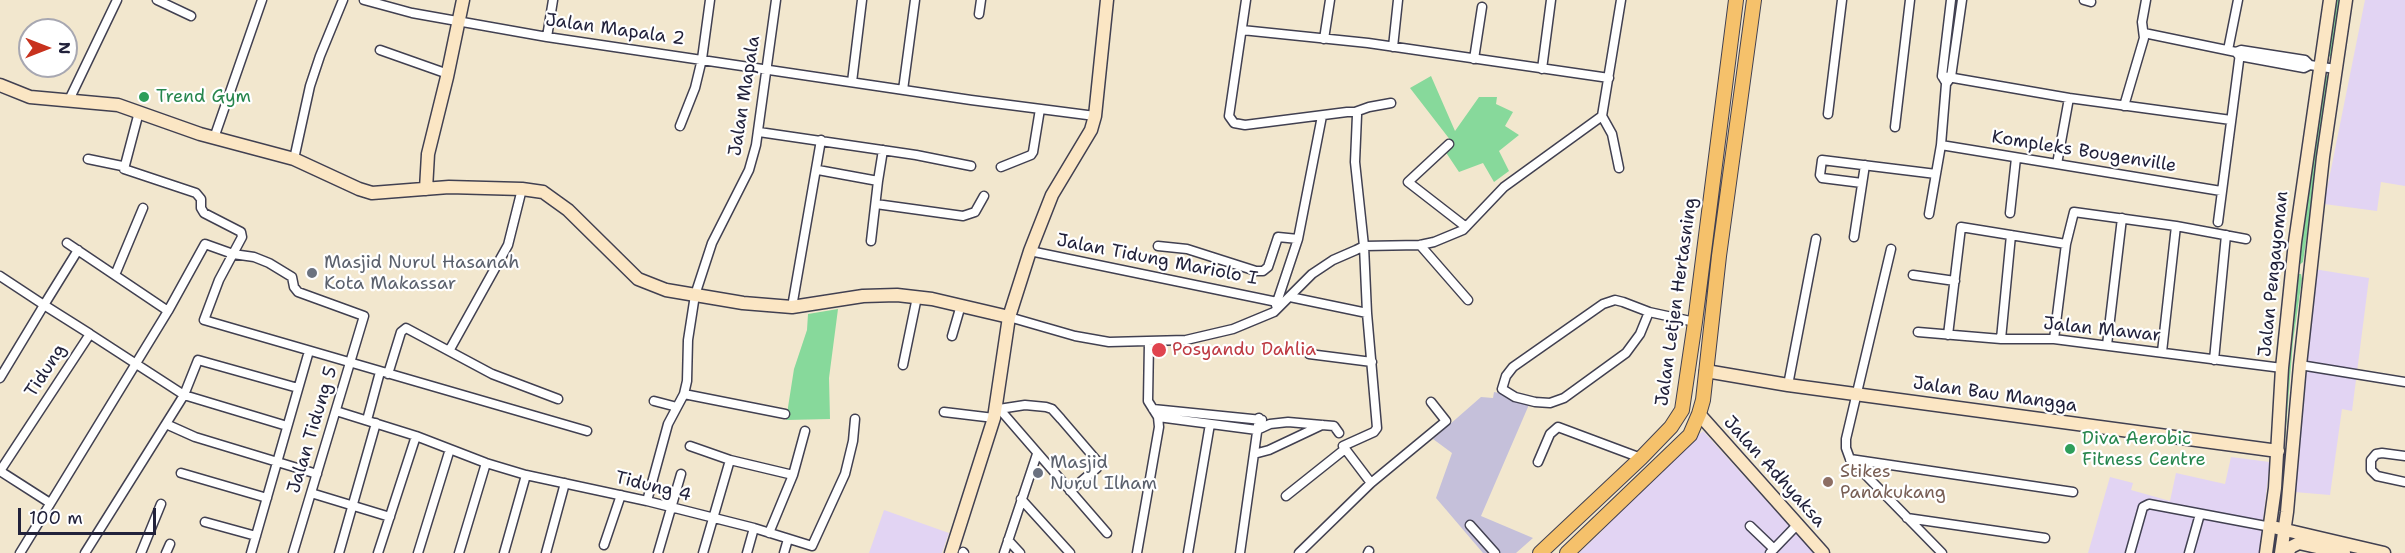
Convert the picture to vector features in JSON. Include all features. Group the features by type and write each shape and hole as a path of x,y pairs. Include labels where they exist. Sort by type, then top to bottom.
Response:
{"main road":[{"name":"Jalan Letjen Hertasning","path":"1540,553 1641,458 1671,427 1682,410 1736,0"},
{"name":"Jalan Letjen Hertasning","path":"1567,553 1690,435 1699,414 1703,400 1719,256 1754,0"},
{"path":"1731,37 1748,39"}],"street":[{"path":"69,100 117,0"},
{"path":"157,0 191,16"},
{"path":"214,138 262,0"},
{"path":"294,159 310,86 343,0"},
{"path":"364,0 388,8 458,22"},
{"path":"426,189 428,154 463,0"},
{"path":"547,37 553,0"},
{"path":"680,126 695,88 702,59 709,0"},
{"name":"Jalan Mapala","path":"684,394 688,374 687,348 694,295 712,243 749,170 759,132 776,0"},
{"path":"852,82 862,0"},
{"path":"903,90 915,0"},
{"path":"979,14 981,0"},
{"path":"959,553 996,411 1009,317 1030,251 1052,195 1082,148 1095,116 1107,0"},
{"path":"1246,0 1229,116 1234,123 1245,125 1355,112 1391,103"},
{"path":"1324,39 1330,0"},
{"path":"1393,47 1398,0"},
{"path":"1542,69 1551,0"},
{"path":"1618,168 1612,134 1602,116 1621,0"},
{"path":"1828,114 1842,0"},
{"path":"1895,127 1910,0"},
{"path":"1929,214 1941,145 1951,0"},
{"path":"1946,79 1962,0"},
{"path":"2124,106 2144,33 2142,22 2146,0"},
{"path":"2218,222 2230,120 2238,0"},
{"name":"Jalan Pengayoman","path":"2266,553 2271,527 2278,452 2282,368 2315,66 2330,0"},
{"name":"Jalan Pengayoman","path":"2281,553 2300,365 2335,69 2346,0"},
{"path":"1474,59 1482,7"},
{"name":"Jalan Mapala 2","path":"458,22 767,70 1095,116"},
{"path":"1242,30 1393,47 1609,78"},
{"path":"2144,33 2236,52 2305,60 2315,66 2335,69"},
{"path":"381,50 448,74"},
{"path":"1946,79 2230,120"},
{"path":"0,85 30,97 105,103 139,112 214,138 294,159 365,191 385,193 449,187 522,189 543,192 556,201 638,279 666,290 752,304 792,307 871,296 917,297 961,305 1094,340 1149,342 1186,340 1214,335 1258,320 1274,312 1321,267 1364,246 1420,245 1448,237 1466,227 1504,187 1602,116"},
{"path":"2057,164 2069,98"},
{"path":"1001,167 1031,155 1040,110"},
{"path":"122,166 139,112"},
{"path":"1286,496 1344,447 1376,430 1364,246 1355,162 1355,112"},
{"path":"1274,312 1298,239 1322,116"},
{"path":"759,132 821,140 971,166"},
{"path":"792,307 818,170 821,140"},
{"path":"1449,144 1408,182 1466,227"},
{"name":"Kompleks Bougenville","path":"1941,145 2221,191"},
{"path":"871,241 883,150"},
{"path":"2010,213 2016,158"},
{"path":"88,159 122,166 123,169 196,193 201,199 201,208 204,213 242,232 242,237 219,280 204,320 587,431"},
{"path":"1862,183 1822,178 1820,175 1821,162 1823,160 1936,174"},
{"path":"1854,237 1864,165"},
{"path":"818,170 878,181"},
{"path":"449,351 508,245 522,189"},
{"path":"876,204 963,216 975,212 984,196"},
{"path":"115,275 143,208"},
{"path":"2054,339 2066,244 2072,215 2075,212 2176,226 2246,239"},
{"path":"2108,345 2122,218"},
{"path":"2162,352 2176,226"},
{"path":"1948,335 1961,227 2066,244"},
{"path":"2001,339 2011,235"},
{"path":"2214,360 2226,235"},
{"path":"1158,246 1187,249 1256,271 1263,271 1268,267 1278,237 1298,239"},
{"path":"1788,385 1816,239"},
{"path":"67,243 168,310"},
{"path":"20,553 136,364 205,244 233,254"},
{"path":"1420,245 1468,300"},
{"path":"1891,249 1846,439 1850,459 1942,553"},
{"path":"0,378 78,250"},
{"name":"Jalan Tidung Mariolo I","path":"1030,251 1277,302"},
{"name":"Jalan Tidung 5","path":"233,254 255,257 269,263 292,277 294,287 298,292 364,316 293,553"},
{"path":"2292,269 2311,272"},
{"path":"1913,275 1955,281"},
{"name":"Tidung","path":"0,276 90,334 0,471"},
{"path":"903,365 917,297"},
{"path":"1290,297 1367,313"},
{"path":"1650,312 1640,334 1626,353 1564,398 1550,403 1535,402 1515,397 1502,389 1506,376 1513,367 1603,304 1615,300 1650,312 1695,322"},
{"path":"952,336 961,305"},
{"path":"367,420 403,328 409,328 492,374 558,399"},
{"name":"Jalan Mawar","path":"1918,332 2001,339 2054,339 2282,368"},
{"path":"90,334 184,395 287,426"},
{"path":"1137,553 1157,449 1155,413 1148,401 1149,342"},
{"path":"251,553 309,351"},
{"path":"1309,354 1372,362"},
{"path":"85,553 184,395 198,360 298,388"},
{"path":"2300,365 2405,382 2405,375"},
{"name":"Jalan Bau Mangga","path":"1706,371 1788,385 2278,452"},
{"path":"647,501 668,424 684,394 785,414"},
{"path":"654,401 677,407"},
{"path":"1299,553 1371,483 1446,422 1431,402"},
{"path":"944,412 996,411 1035,405 1052,409 1098,462 1097,468 1070,491"},
{"name":"Tidung 4","path":"336,411 416,436 486,463 526,475 647,501 754,528 812,546 845,474 853,441 855,419"},
{"path":"996,411 1107,533"},
{"path":"1155,413 1259,418 1270,424"},
{"path":"1155,413 1210,424 1257,430 1270,424 1288,422 1322,424 1334,426 1339,433"},
{"name":"Jalan Adhyaksa","path":"1699,414 1823,553"},
{"path":"1240,553 1259,418"},
{"path":"339,553 376,423"},
{"path":"166,424 187,435 317,474"},
{"path":"1188,553 1210,424"},
{"path":"1254,454 1269,450 1322,424"},
{"path":"1538,462 1550,434 1558,427 1641,458"},
{"path":"769,533 793,475 805,431"},
{"path":"378,553 416,436"},
{"path":"690,446 730,460 793,475"},
{"path":"1344,447 1371,483"},
{"path":"418,553 450,449"},
{"path":"2405,456 2382,453 2376,454 2371,460 2371,470 2377,476 2405,482"},
{"path":"1004,553 1037,454"},
{"path":"1850,459 2073,492"},
{"path":"703,553 730,460"},
{"path":"459,553 486,463"},
{"path":"0,471 50,503"},
{"path":"181,473 267,498"},
{"path":"658,553 681,474"},
{"path":"504,553 526,475"},
{"path":"546,553 565,483"},
{"path":"311,494 390,517"},
{"path":"604,545 621,495"},
{"path":"1021,499 1070,553"},
{"path":"141,553 160,504"},
{"path":"2130,553 2145,504 2154,504 2271,527 2384,553"},
{"path":"2190,553 2200,514"},
{"path":"1907,518 2045,538"},
{"path":"205,522 256,536"},
{"path":"1750,526 1772,551 1798,524"},
{"path":"1470,525 1495,553"},
{"path":"747,553 754,528"},
{"path":"784,553 788,539"},
{"path":"1008,540 1020,553"},
{"path":"165,553 170,543"},
{"path":"2287,553 2291,547 2299,543 2344,553"}],"shaded area":[{"path":"2365,0 2405,0 2405,186 2381,182 2377,211 2324,204"},
{"path":"2314,269 2369,278 2352,411 2342,409 2330,495 2294,492"},
{"path":"1494,392 1531,400 1481,516 1533,538 1516,553 1483,553 1436,498 1452,453 1433,439 1481,397 1493,398"},
{"path":"1703,431 1814,553 1579,553 1603,530 1600,527"},
{"path":"2231,457 2270,462 2259,553 2088,553 2110,477 2133,483 2131,490 2170,501 2176,473 2225,484"},
{"path":"884,510 949,533 942,553 869,553"}],"green space":[{"path":"2334,0 2342,0 2333,55 2328,57 2326,55"},
{"path":"2327,75 2330,77 2303,262 2298,266 2308,177 2324,80"},
{"path":"1431,76 1455,131 1479,97 1497,97 1496,104 1513,112 1505,126 1519,135 1499,151 1509,171 1494,182 1483,163 1459,172 1445,151 1451,141 1410,88"},
{"path":"2297,274 2301,274 2302,279 2293,341 2279,515 2275,517"},
{"path":"838,309 829,378 830,419 786,420 794,369 807,330 808,314"}],"place":[{"name":"Trend Gym","path":"144,97"},
{"name":"Masjid Nurul Hasanah Kota Makassar","path":"312,273"},
{"name":"Posyandu Dahlia","path":"1159,350"},
{"name":"Diva Aerobic Fitness Centre","path":"2070,449"},
{"name":"Masjid Nurul Ilham","path":"1038,473"},
{"name":"Stikes Panakukang","path":"1828,482"}]}
